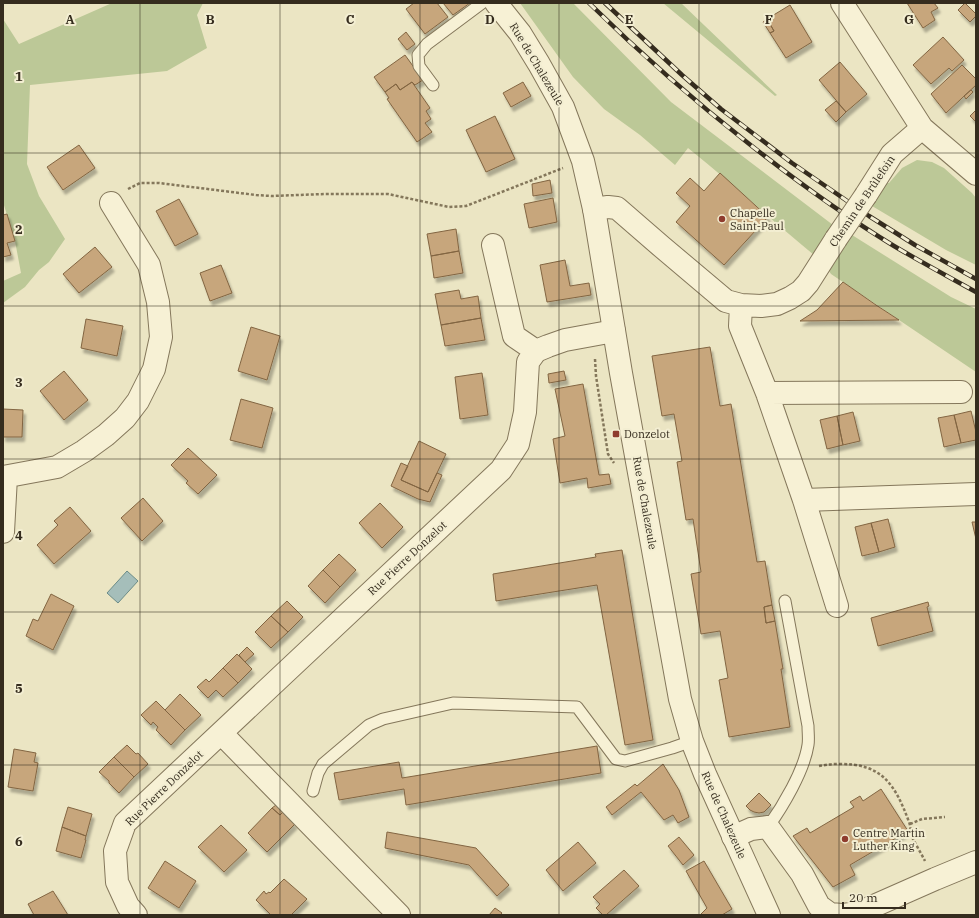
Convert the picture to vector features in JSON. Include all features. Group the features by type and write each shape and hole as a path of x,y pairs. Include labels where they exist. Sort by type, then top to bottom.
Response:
{"street":[{"name":"Rue de Chalezeule","path":"496,3 520,33 563,107 583,161 594,209 614,330 680,699 692,741 705,774 769,915"},
{"path":"842,3 922,128 976,174"},
{"name":"Chemin de Brûlefoin","path":"594,209 608,207 617,208 726,301 741,305 761,306 777,304 801,291 808,283 892,154 922,128"},
{"path":"3,532 5,477 57,467 84,451 106,435 125,418 138,401 154,369 160,337 158,302 149,265 111,203"},
{"path":"493,245 514,336 536,351 565,340 614,330"},
{"path":"741,305 740,326 767,393 804,500 837,606"},
{"name":"Rue Pierre Donzelot","path":"136,915 128,906 117,882 115,851 125,823 501,470 518,444 525,412 528,362 536,351"},
{"path":"767,393 961,392"},
{"path":"804,500 976,494"},
{"path":"221,733 399,915"},
{"path":"734,837 751,829 768,827 802,874 819,906 830,914 842,915 858,913 976,862"}],"lane":[{"path":"433,85 419,66 418,55 427,44 482,3"},
{"path":"768,827 789,794 803,763 808,745 808,726 785,601"},
{"path":"313,791 318,773 323,764 369,725 383,719 453,703 577,707 616,759 625,761 692,741"}],"path":[{"path":"111,203 140,182 263,196 388,194 450,207 466,206 583,161"},
{"path":"803,763 814,766 837,764 866,767 880,774 889,781 896,792 910,824 911,835 926,863"},
{"path":"910,824 922,819 945,818"}],"green space":[{"path":"112,3 203,3 197,15 207,48 167,71 30,85 27,164 39,196 65,239 49,262 39,270 25,287 3,303 3,281 21,273 15,241 3,202 3,19 19,44"},
{"path":"520,3 573,3 671,102 833,225 814,255 688,148 675,165 640,135 604,109 573,77"},
{"path":"663,3 681,3 777,95 775,96"},
{"path":"917,160 932,162 944,168 976,198 976,265 946,250 867,203 882,183 889,183 902,168"},
{"path":"852,235 951,297 976,309 976,372 831,274 829,271"}],"water":[{"path":"127,571 138,581 118,603 107,593"}],"building":[{"path":"414,3 437,3 448,17 425,34 406,9"},
{"path":"443,3 470,3 453,15"},
{"path":"907,3 934,3 938,8 931,12 935,20 923,28"},
{"path":"965,3 976,14 970,22 958,10"},
{"path":"790,5 812,42 786,58 770,33 774,31 767,19"},
{"path":"767,19 774,31 770,33 763,22"},
{"path":"406,32 415,44 407,50 398,39"},
{"path":"943,37 964,60 952,71 949,68 931,84 913,65"},
{"path":"405,55 423,80 415,85 412,82 400,90 396,84 385,92 374,77"},
{"path":"840,62 867,94 846,112 819,80"},
{"path":"962,65 976,79 976,85 946,113 931,94"},
{"path":"412,82 430,108 426,111 431,119 425,123 432,132 417,142 387,99 389,98 385,92 396,84 400,90"},
{"path":"523,82 531,96 511,107 503,93"},
{"path":"971,90 973,92 966,99 964,96"},
{"path":"836,101 846,112 836,122 825,110"},
{"path":"976,110 976,122 970,116"},
{"path":"495,116 515,159 486,172 466,130"},
{"path":"79,145 95,168 63,190 47,167"},
{"name":"Chapelle Saint-Paul","path":"720,173 768,217 724,265 676,222 690,206 676,193 690,178 704,191"},
{"path":"550,180 552,193 533,196 532,184"},
{"path":"553,198 557,222 529,228 524,204"},
{"path":"179,199 198,234 175,246 156,211"},
{"path":"7,214 15,241 7,243 11,255 3,257 3,215"},
{"path":"456,229 459,251 431,256 427,234"},
{"path":"95,247 112,267 79,293 63,274"},
{"path":"459,251 463,273 434,278 431,256"},
{"path":"565,260 570,286 589,283 591,295 547,302 540,265"},
{"path":"221,265 232,293 210,301 200,273"},
{"path":"843,282 899,320 800,321 817,310"},
{"path":"459,290 461,299 478,296 481,318 441,325 435,294"},
{"path":"481,318 485,340 445,346 441,325"},
{"path":"86,319 123,326 117,356 81,348"},
{"path":"251,327 280,336 267,380 238,371"},
{"path":"710,347 720,406 731,404 757,562 765,561 772,605 764,607 766,623 775,621 790,727 729,737 719,680 728,678 720,631 701,634 691,574 701,572 693,519 686,520 677,462 682,461 674,414 662,416 652,356"},
{"path":"64,371 88,400 64,420 40,391"},
{"path":"564,371 566,380 549,383 548,374"},
{"path":"482,373 488,415 460,419 455,377"},
{"path":"583,384 599,475 609,474 611,484 588,488 587,478 560,483 553,439 565,436 555,389"},
{"path":"241,399 273,408 262,448 230,440"},
{"path":"3,409 23,410 22,437 3,437"},
{"path":"971,411 976,432 976,440 961,443 954,415"},
{"path":"853,412 860,441 843,445 837,416"},
{"path":"954,415 961,443 944,447 938,418"},
{"path":"837,416 843,445 827,449 820,420"},
{"path":"419,441 446,454 428,492 401,480"},
{"path":"188,448 217,475 198,494 186,483 188,481 171,465"},
{"path":"401,463 408,466 401,480 428,492 437,473 442,475 430,502 418,499 391,486"},
{"path":"143,498 163,521 142,541 121,518"},
{"path":"380,503 403,527 382,548 359,523"},
{"path":"70,507 91,531 54,564 37,545 58,525 54,521"},
{"path":"888,519 895,547 879,552 871,523"},
{"path":"972,522 976,522 976,539"},
{"path":"871,523 879,552 862,556 855,527"},
{"path":"622,550 653,740 625,745 597,585 496,601 493,574 596,557 595,554"},
{"path":"339,554 356,570 340,587 323,570"},
{"path":"323,570 340,587 325,603 308,586"},
{"path":"51,594 74,606 53,650 26,636 33,619 38,621"},
{"path":"287,601 303,617 288,632 271,616"},
{"path":"928,602 929,606 927,607 933,631 878,646 871,618"},
{"path":"772,605 775,621 766,623 764,607"},
{"path":"271,616 288,632 271,648 255,632"},
{"path":"247,647 254,654 245,662 239,655"},
{"path":"237,654 252,669 238,683 223,668"},
{"path":"223,668 238,683 223,697 216,690 208,698 197,687 206,679 209,682"},
{"path":"180,694 201,715 185,730 165,710"},
{"path":"156,701 185,730 171,745 156,730 158,727 153,722 151,725 141,715"},
{"path":"127,745 136,754 138,753 148,764 134,777 114,757"},
{"path":"597,746 601,773 406,805 404,789 339,800 334,773 399,762 402,778"},
{"path":"14,749 36,753 34,762 38,763 33,791 8,787"},
{"path":"114,757 134,777 119,793 99,772"},
{"path":"663,764 679,790 689,817 678,823 673,815 664,820 641,792 612,815 606,807 635,784 637,786"},
{"name":"Centre Martin Luther King","path":"881,789 908,831 850,865 855,875 833,887 793,836 807,828 810,833 854,807 850,802 860,796 863,801"},
{"path":"759,793 771,805 764,812 759,813 750,810 746,806"},
{"path":"276,805 283,812 280,815 272,808"},
{"path":"68,807 92,814 86,836 62,827"},
{"path":"272,808 280,815 283,812 295,824 267,852 248,833"},
{"path":"221,825 247,850 224,872 198,847"},
{"path":"62,827 86,836 81,858 56,851"},
{"path":"387,832 476,848 509,885 497,896 469,865 385,848"},
{"path":"679,837 694,855 683,865 668,846"},
{"path":"578,842 596,863 563,891 546,870"},
{"path":"165,861 196,881 179,908 148,888"},
{"path":"704,861 732,909 722,915 700,915 707,908 686,871"},
{"path":"624,870 639,886 606,915 603,915 596,908 600,904 593,897"},
{"path":"284,879 307,899 291,915 271,915 256,900 264,891 266,894 269,892 270,893"},
{"path":"53,891 68,915 34,915 28,904"},
{"path":"495,908 502,913 500,915 489,915"}],"railway":[{"path":"589,3 627,40 687,93 783,170 838,210 875,234 914,258 976,292"},
{"path":"605,3 682,75 721,109 792,163 869,216 915,245 976,279"}],"place":[{"name":"Chapelle Saint-Paul","path":"722,219"},
{"name":"Donzelot","path":"616,434"},
{"name":"Centre Martin Luther King","path":"845,839"}]}
